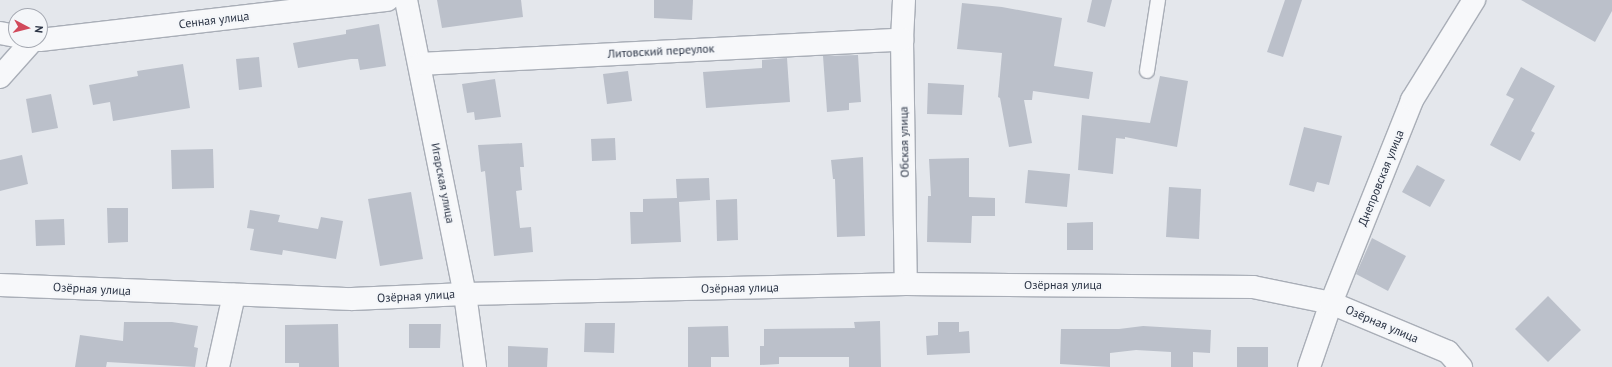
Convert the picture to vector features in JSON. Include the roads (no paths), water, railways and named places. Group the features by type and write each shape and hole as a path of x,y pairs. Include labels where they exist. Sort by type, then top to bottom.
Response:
{"street":[{"name":"Сенная улица","path":"48,39 388,0"},
{"name":"Игарская улица","path":"406,0 465,294 475,367"},
{"name":"Обская улица","path":"904,0 902,40 906,284"},
{"name":"Днепровская улица","path":"1309,367 1331,303 1412,100 1474,0"},
{"name":"Литовский переулок","path":"420,64 902,40"},
{"name":"Сенная улица","path":"0,77 25,48"},
{"name":"Озёрная улица","path":"0,284 352,299 465,294 906,284 1253,286 1331,303 1448,352 1461,367"},
{"path":"218,367 234,295"}],"lane":[{"path":"1147,71 1158,0"}]}
